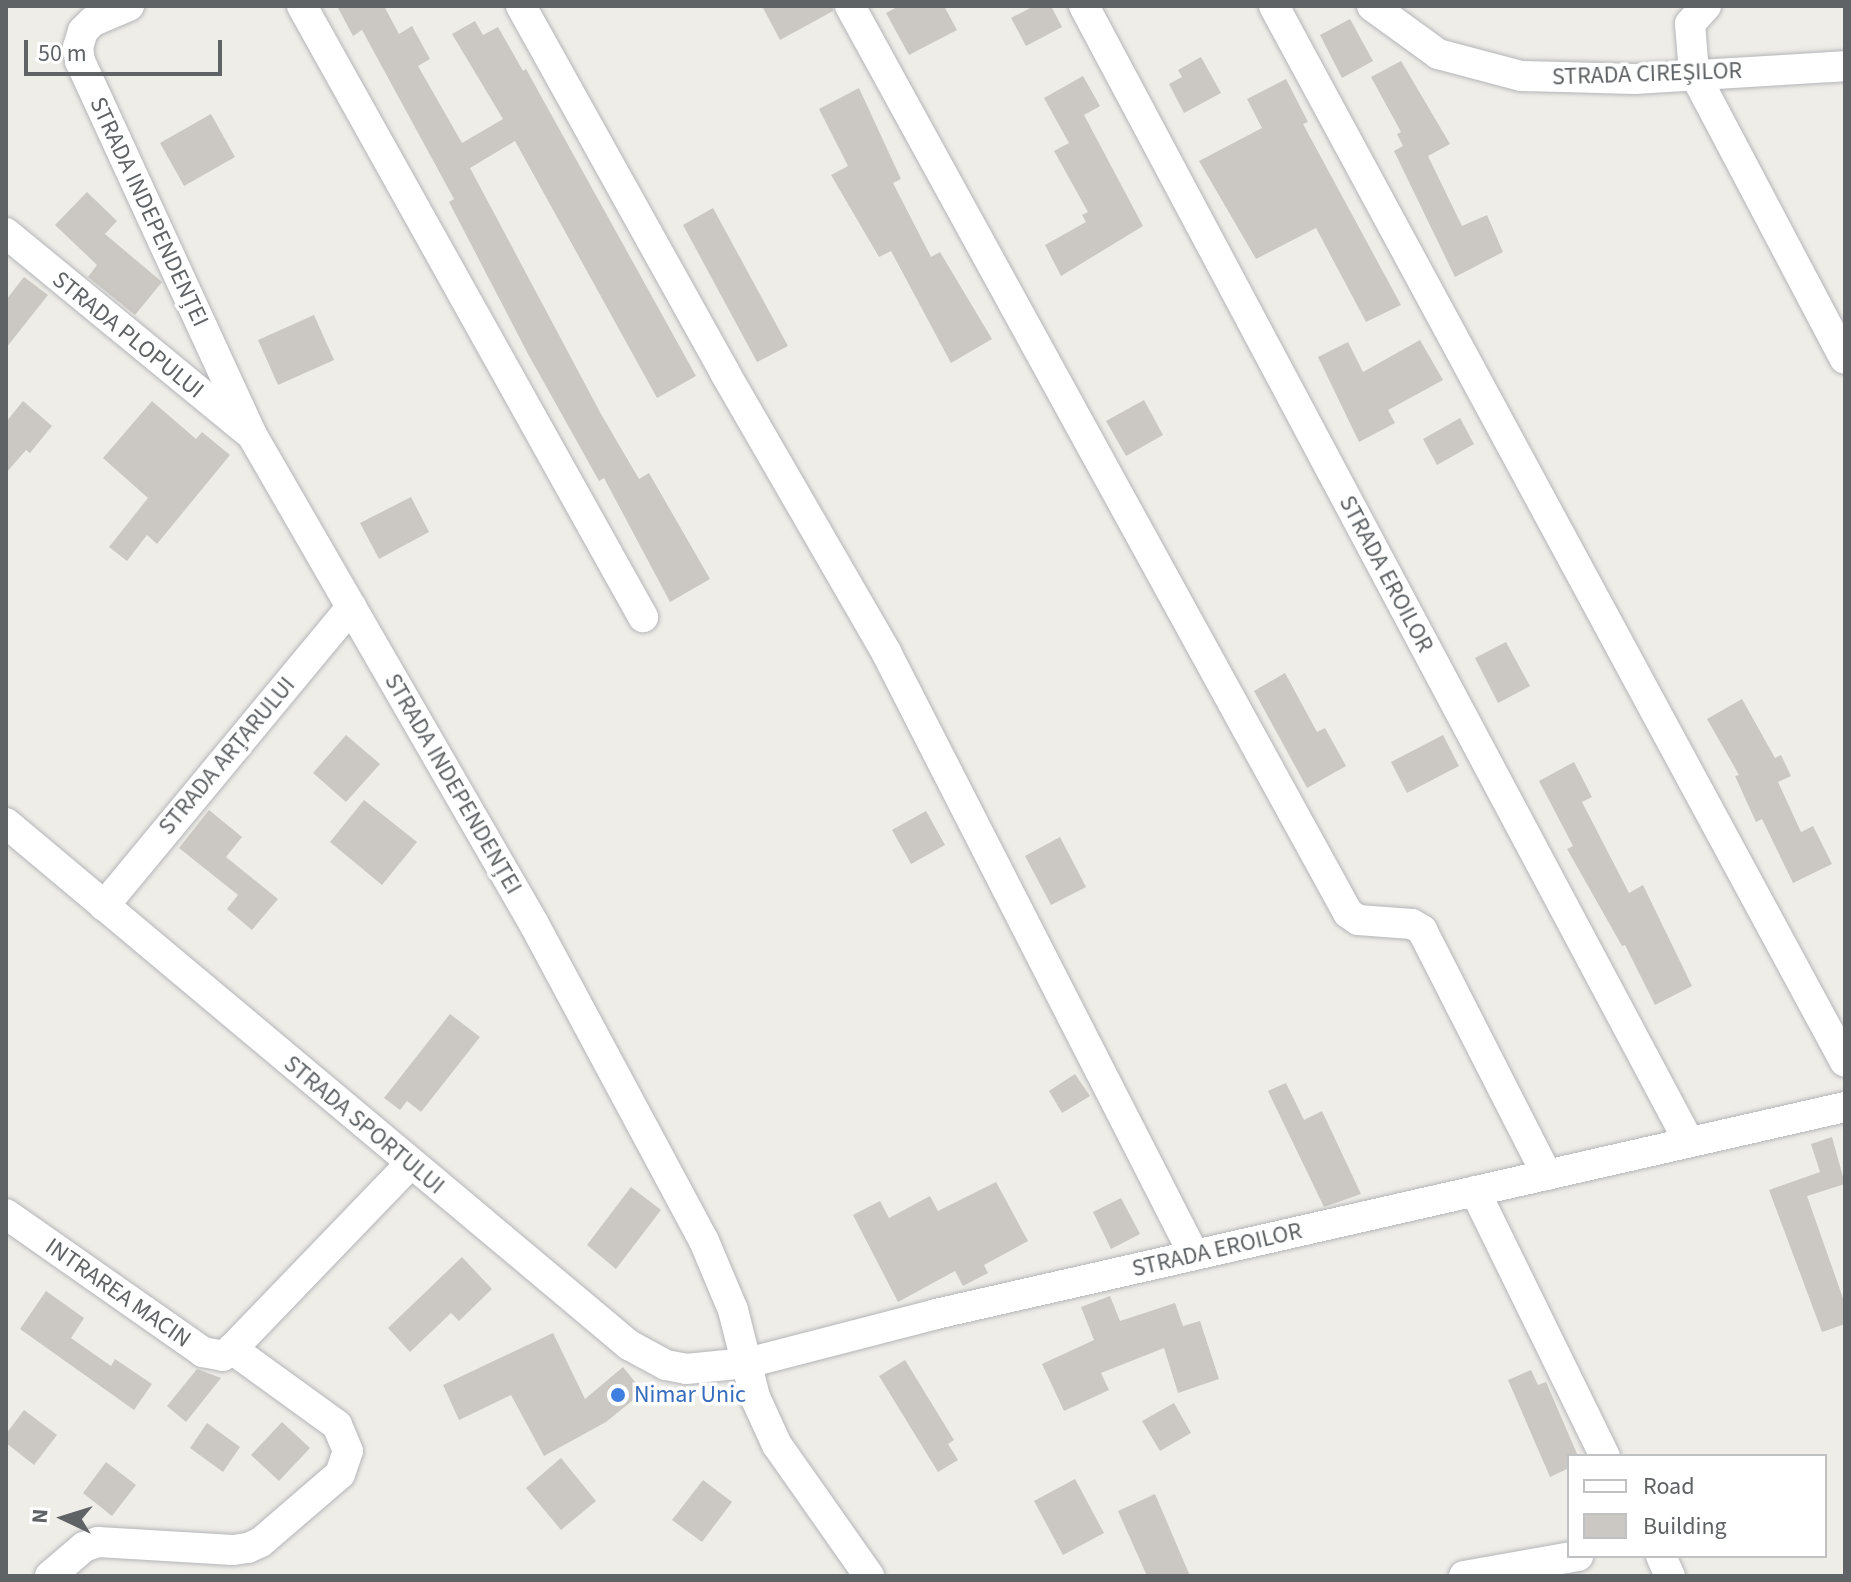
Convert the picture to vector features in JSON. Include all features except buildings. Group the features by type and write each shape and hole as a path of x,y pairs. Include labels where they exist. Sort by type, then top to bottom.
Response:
{"street":[{"name":"STRADA INDEPENDENȚEI","path":"129,6 93,21 83,31 78,47 80,61 252,435 534,924 704,1241 733,1310 755,1397 777,1445 869,1576"},
{"path":"302,6 643,617"},
{"path":"521,6 725,373 886,652 1194,1255"},
{"path":"850,6 1348,913 1358,920 1412,924 1422,930 1547,1175"},
{"name":"STRADA EROILOR","path":"1084,6 1689,1142"},
{"path":"1274,6 1845,1062"},
{"name":"STRADA CIREȘILOR","path":"1372,6 1438,54 1521,76 1635,79 1845,66"},
{"path":"1706,6 1690,24 1694,73 1845,359"},
{"name":"STRADA PLOPULUI","path":"11,249 252,435"},
{"name":"STRADA ARȚARULUI","path":"104,906 351,607"},
{"name":"STRADA SPORTULUI","path":"6,823 410,1164 647,1356 686,1369 747,1363"},
{"name":"STRADA EROILOR","path":"747,1363 1194,1255 1845,1107"},
{"path":"50,1576 84,1547 98,1542 233,1550 248,1548 261,1542 340,1474 348,1451 337,1425 232,1349 410,1164"},
{"path":"1475,1191 1604,1454"},
{"name":"INTRAREA MACIN","path":"6,1214 203,1352 223,1356 232,1349"},
{"path":"1464,1576 1567,1558"}],"place":[{"name":"Nimar Unic","path":"618,1395"}]}
